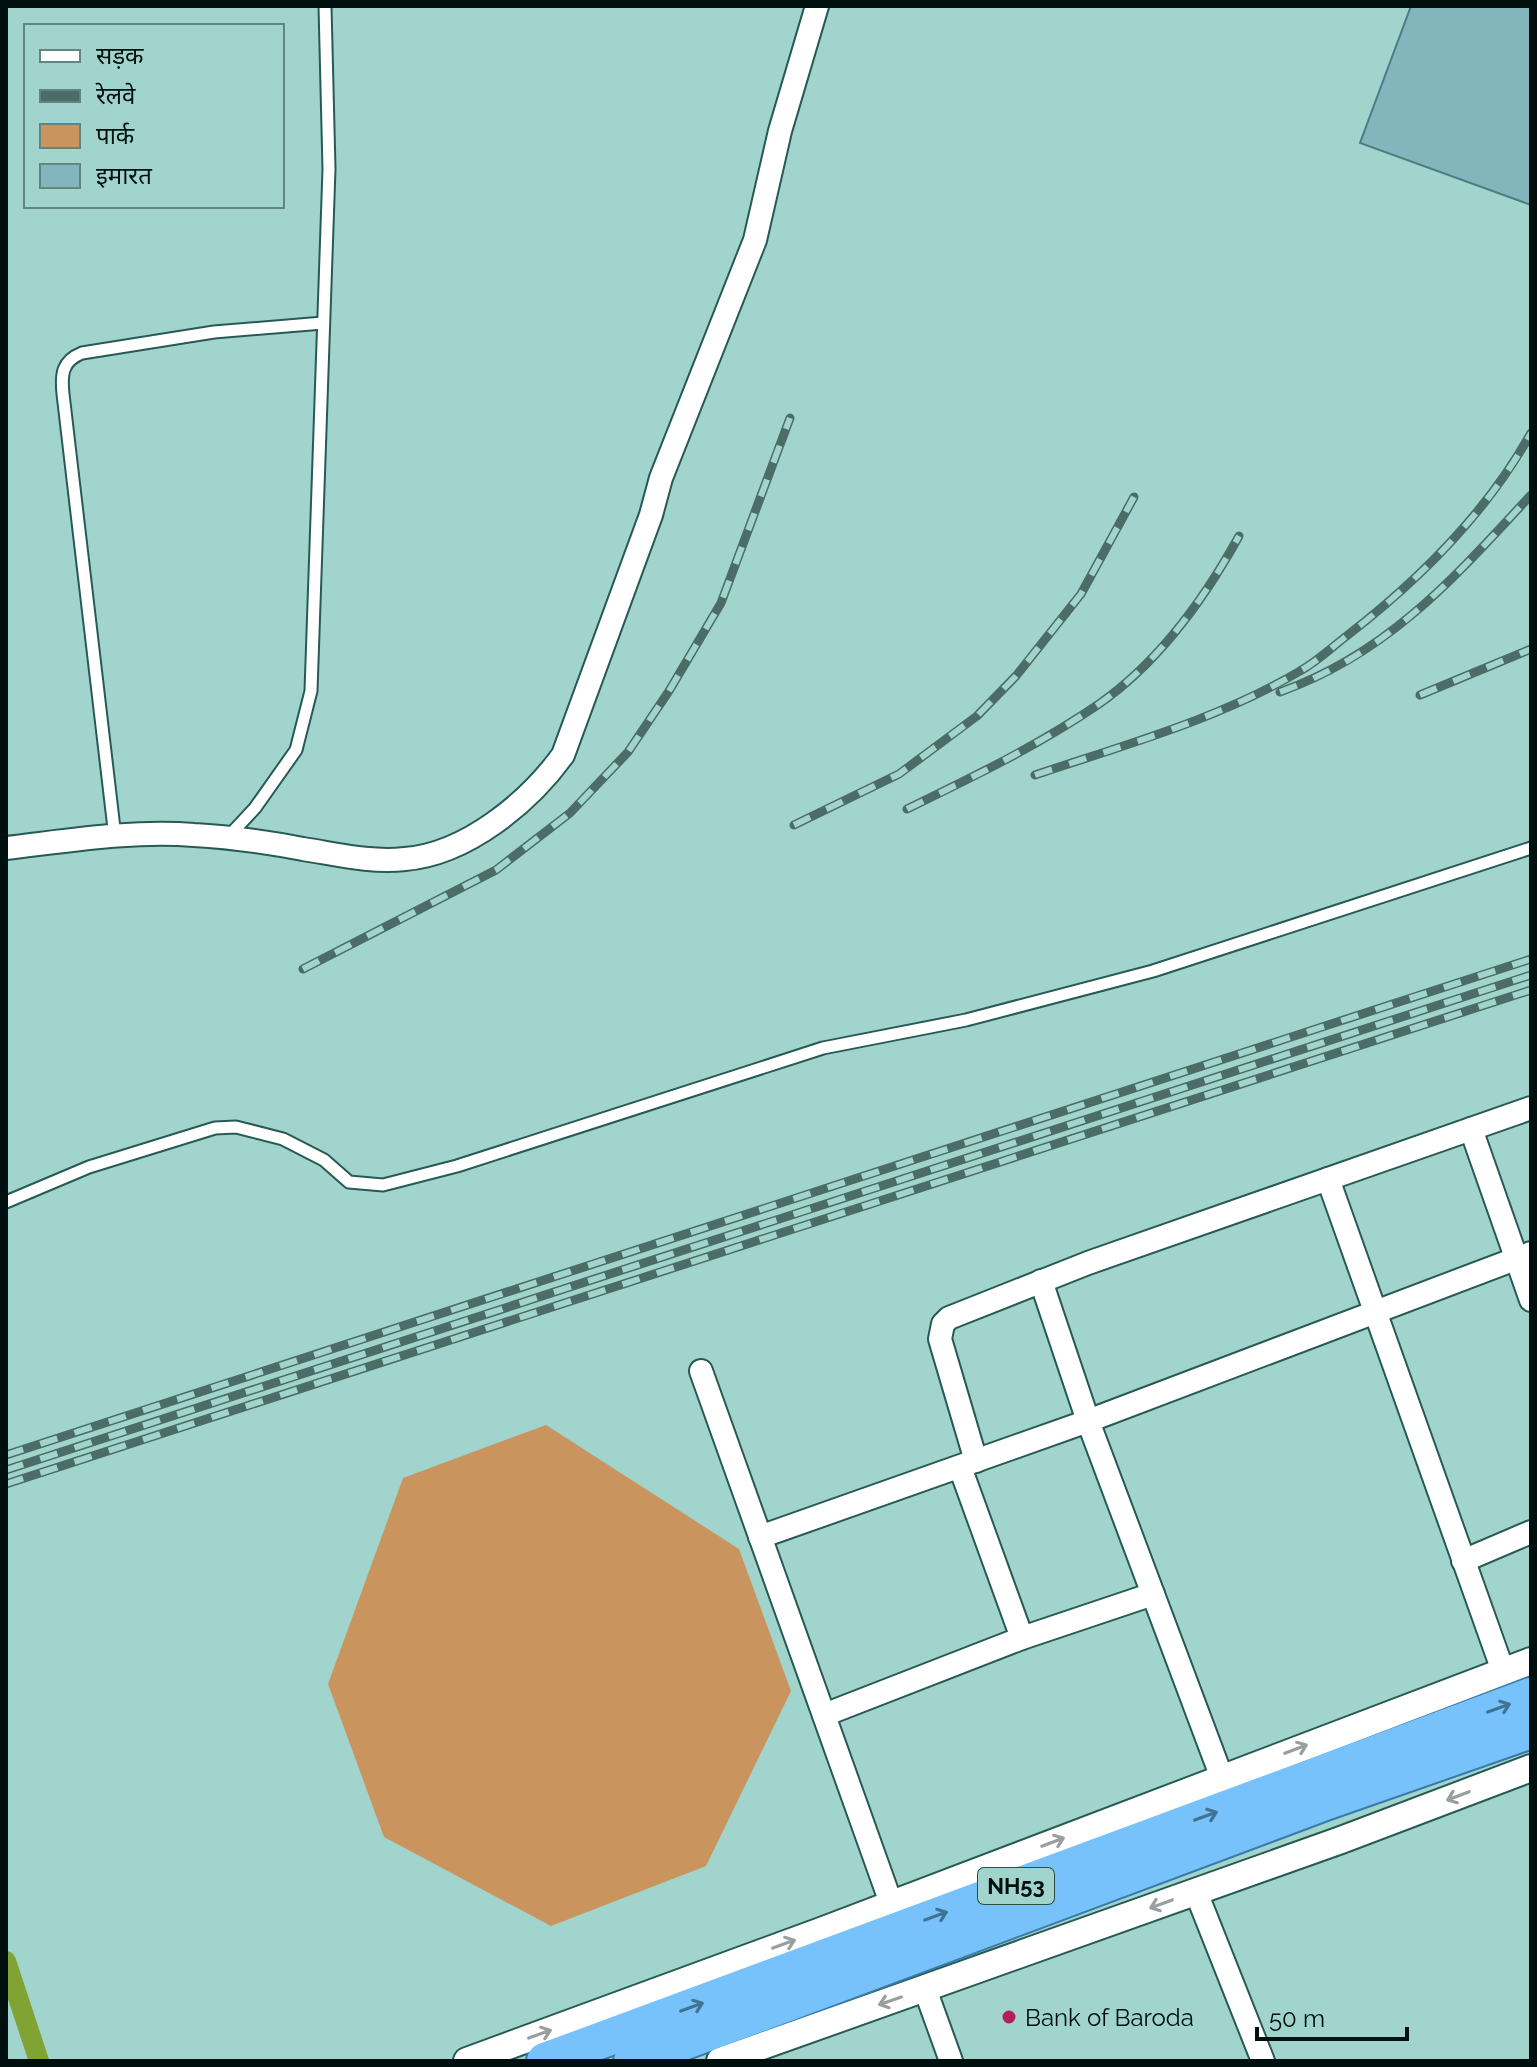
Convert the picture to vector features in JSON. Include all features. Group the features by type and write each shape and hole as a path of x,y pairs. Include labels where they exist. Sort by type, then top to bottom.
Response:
{"highway":[{"name":"NH53","path":"632,2061 1416,1754 1531,1696"},
{"name":"NH53","path":"545,2061 1416,1754 1531,1730"}],"street":[{"path":"6,848 190,834 371,859 417,857 457,842 520,805 543,783 563,755 651,515 661,478 755,240 780,131 817,6"},
{"path":"1022,1638 968,1464 943,1353 943,1324 959,1312 1041,1281 1531,1108"},
{"path":"1471,1129 1523,1256 1531,1300"},
{"path":"1328,1179 1503,1671"},
{"path":"760,1537 1088,1421 1523,1256"},
{"path":"1041,1281 1088,1421 1222,1778"},
{"path":"701,1371 891,1903"},
{"path":"1463,1561 1531,1532"},
{"path":"824,1715 1022,1638 1153,1594"},
{"path":"467,2061 1531,1661"},
{"path":"720,2061 1196,1892 1531,1768"},
{"path":"1196,1892 1263,2061"},
{"path":"925,1989 951,2061"}],"lane":[{"path":"227,838 255,808 296,750 311,691 329,169 325,6"},
{"path":"115,838 63,394 64,366 70,358 82,353 214,332 323,323"},
{"path":"6,1202 89,1167 215,1128 236,1127 283,1139 324,1160 349,1182 383,1185 457,1166 823,1048 966,1020 1153,971 1531,848"}],"green space":[{"path":"546,1425 739,1549 791,1691 706,1866 551,1926 384,1837 328,1684 403,1478"}],"building":[{"path":"1411,6 1531,6 1531,205 1360,143"}],"waterway":[{"path":"6,1961 39,2061"}],"railway":[{"path":"303,969 496,870 570,813 628,752 669,691 721,603 790,418"},
{"path":"1035,775 1204,717 1269,688 1312,664 1398,594 1448,545 1493,491 1531,433"},
{"path":"1280,692 1319,676 1355,656 1418,610 1531,495"},
{"path":"794,825 899,774 977,716 1016,676 1081,594 1134,497"},
{"path":"907,809 1029,747 1121,687 1179,628 1239,536"},
{"path":"1420,695 1531,649"},
{"path":"6,1455 1531,959"},
{"path":"6,1470 1531,975"},
{"path":"6,1484 1531,990"}],"place":[{"name":"Bank of Baroda","path":"1009,2017"}]}
